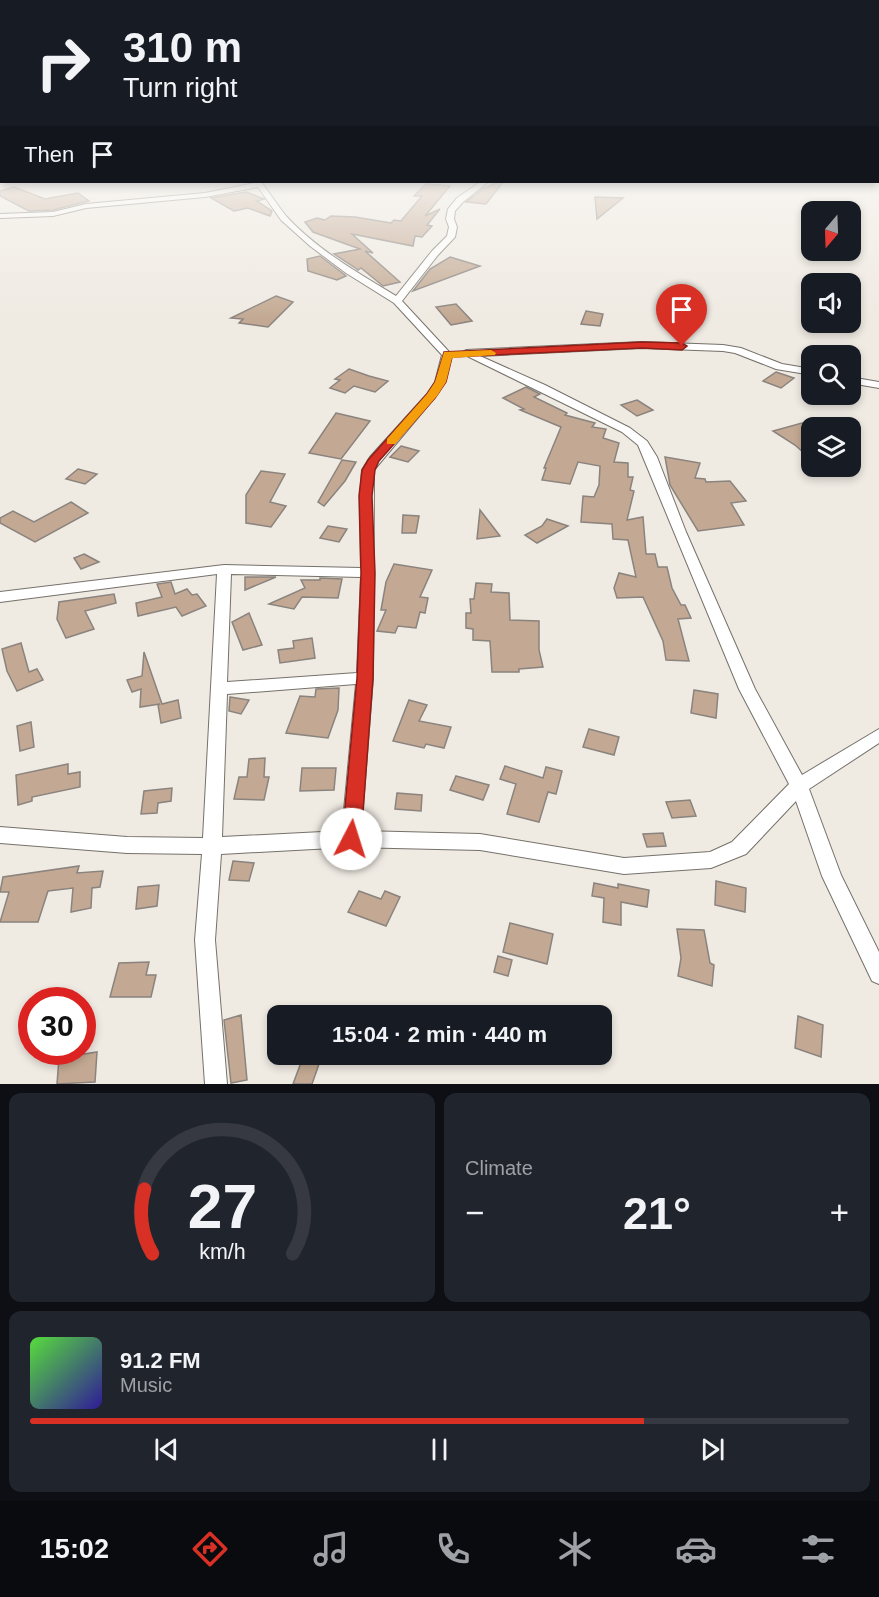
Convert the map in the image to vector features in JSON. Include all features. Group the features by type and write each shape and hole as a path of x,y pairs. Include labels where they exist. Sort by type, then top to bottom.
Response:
{"street":[{"path":"284,218 313,244 397,301 447,355"},
{"path":"397,301 423,267 451,237 453,227 450,218"},
{"path":"447,355 642,345 723,348 737,350 780,366 801,370"},
{"path":"466,353 541,387 626,430 642,443 651,457 679,532 747,689 799,786 832,876 879,974"},
{"path":"351,839 365,678 368,470 374,460 431,396 440,382 447,355"},
{"path":"861,382 879,385"},
{"path":"0,597 224,568 368,573"},
{"path":"216,1084 205,940 212,846 224,568"},
{"path":"218,689 365,678"},
{"path":"0,835 127,845 212,846 351,839 480,842 624,866 711,860 739,848 799,786 879,735"}],"building":[{"path":"329,218 359,218 391,223 394,220 401,221 404,218 433,218 427,225 432,226 422,237 415,236 413,246 352,234 373,253 365,251 400,282 383,286 361,268 358,270 334,254 360,249 313,232 305,222"},
{"path":"320,256 346,276 337,280 308,271 307,259"},
{"path":"450,257 480,266 413,291 430,269"},
{"path":"276,296 293,302 268,327 239,323 243,319 231,318"},
{"path":"456,304 472,321 451,325 436,307"},
{"path":"586,311 603,314 600,326 581,324"},
{"path":"349,369 388,381 375,392 354,386 345,393 330,388 340,380 335,379"},
{"path":"776,372 794,378 781,388 763,381"},
{"path":"526,387 540,394 534,397 567,413 565,415 595,423 592,427 606,429 603,438 619,443 614,462 628,463 628,477 633,477 630,490 634,491 627,520 643,517 646,554 655,554 658,567 667,567 672,588 681,605 685,605 691,618 678,619 689,661 666,660 663,641 643,597 617,598 614,588 619,573 636,577 628,540 613,539 612,524 581,522 583,496 594,497 599,485 600,466 578,462 570,484 542,480 546,468 544,468 561,427 520,410 524,409 503,398"},
{"path":"637,400 653,410 637,416 621,405"},
{"path":"336,413 370,421 341,459 309,453"},
{"path":"801,423 801,450 795,445 773,431"},
{"path":"401,446 419,451 408,462 390,457"},
{"path":"665,457 700,463 695,478 705,479 706,482 730,481 746,501 731,503 744,525 698,531 670,485"},
{"path":"342,460 356,462 345,481 324,506 318,502"},
{"path":"78,469 97,474 85,484 66,479"},
{"path":"261,471 285,474 270,502 286,506 271,527 246,523 246,495"},
{"path":"71,502 88,513 35,542 0,523 0,518 13,511 34,522"},
{"path":"480,510 500,536 477,539"},
{"path":"403,515 419,516 416,533 402,533"},
{"path":"547,519 568,526 537,543 525,535 542,526"},
{"path":"328,526 347,529 339,542 320,538"},
{"path":"84,554 99,562 81,569 74,558"},
{"path":"394,564 432,570 420,597 428,598 425,613 420,612 416,628 398,626 395,633 377,631 386,610 381,610 386,582"},
{"path":"245,577 276,577 245,590"},
{"path":"320,578 342,579 338,598 302,597 294,609 269,604 305,588 301,580 320,580"},
{"path":"171,582 175,594 187,589 192,595 197,594 206,606 182,616 176,607 138,616 136,603 162,597 157,584"},
{"path":"476,583 492,584 491,592 509,593 510,620 539,621 539,650 543,667 519,669 519,672 492,672 490,641 473,640 473,629 466,628 466,613 471,613 470,599 474,599"},
{"path":"114,594 116,603 85,611 94,629 66,638 57,619 59,602"},
{"path":"249,613 262,645 243,650 232,622"},
{"path":"312,638 315,658 280,663 278,650 294,648 293,641"},
{"path":"21,643 29,672 37,669 43,680 17,691 7,671 2,649"},
{"path":"144,652 162,704 178,700 181,718 161,723 158,705 160,704 140,707 141,689 132,692 127,680 142,676"},
{"path":"339,688 338,710 328,738 286,733 300,696 315,697 316,689"},
{"path":"694,690 718,694 716,718 691,713"},
{"path":"230,697 249,700 241,714 229,711"},
{"path":"409,700 427,705 419,721 451,727 444,748 426,744 424,748 393,741"},
{"path":"31,722 34,747 20,751 17,726"},
{"path":"589,729 619,737 614,755 583,747"},
{"path":"265,758 264,777 269,777 264,800 234,799 239,777 247,777 249,759"},
{"path":"68,764 68,774 80,772 80,787 32,797 32,801 18,805 16,775"},
{"path":"505,766 543,778 546,767 562,771 556,794 548,792 539,822 507,814 516,784 500,779"},
{"path":"302,768 336,768 334,790 300,791"},
{"path":"456,776 489,785 483,800 450,790"},
{"path":"172,788 171,801 158,803 157,813 141,814 144,791"},
{"path":"397,793 422,795 421,811 395,809"},
{"path":"690,800 696,816 672,818 666,802"},
{"path":"663,833 666,846 647,847 643,834"},
{"path":"233,861 254,863 249,881 229,880"},
{"path":"79,866 77,873 103,871 100,887 92,888 91,908 71,912 73,888 48,891 38,922 0,922 9,892 0,892 3,877"},
{"path":"716,881 746,888 745,912 715,905"},
{"path":"594,883 618,888 618,884 649,890 647,907 621,902 621,925 603,922 604,898 592,896"},
{"path":"159,885 157,906 136,909 138,887"},
{"path":"359,891 381,899 385,891 400,897 386,926 348,912"},
{"path":"510,923 553,934 547,964 503,952"},
{"path":"677,929 704,930 710,963 714,965 712,986 678,976 681,958"},
{"path":"498,956 512,960 508,976 494,972"},
{"path":"149,962 146,975 156,975 151,997 110,997 119,963"},
{"path":"241,1015 247,1080 231,1083 224,1020"},
{"path":"798,1016 823,1025 821,1057 795,1048"},
{"path":"97,1052 95,1082 57,1084 58,1065 96,1065"},
{"path":"300,1065 319,1065 312,1084 293,1084"}],"slow traffic":[{"path":"391,441 431,396 440,382 447,355 491,353"}],"route":[{"path":"351,839 365,678 368,573 366,496 368,470 374,460 431,396 440,382 447,355 642,345 682,346"}]}
